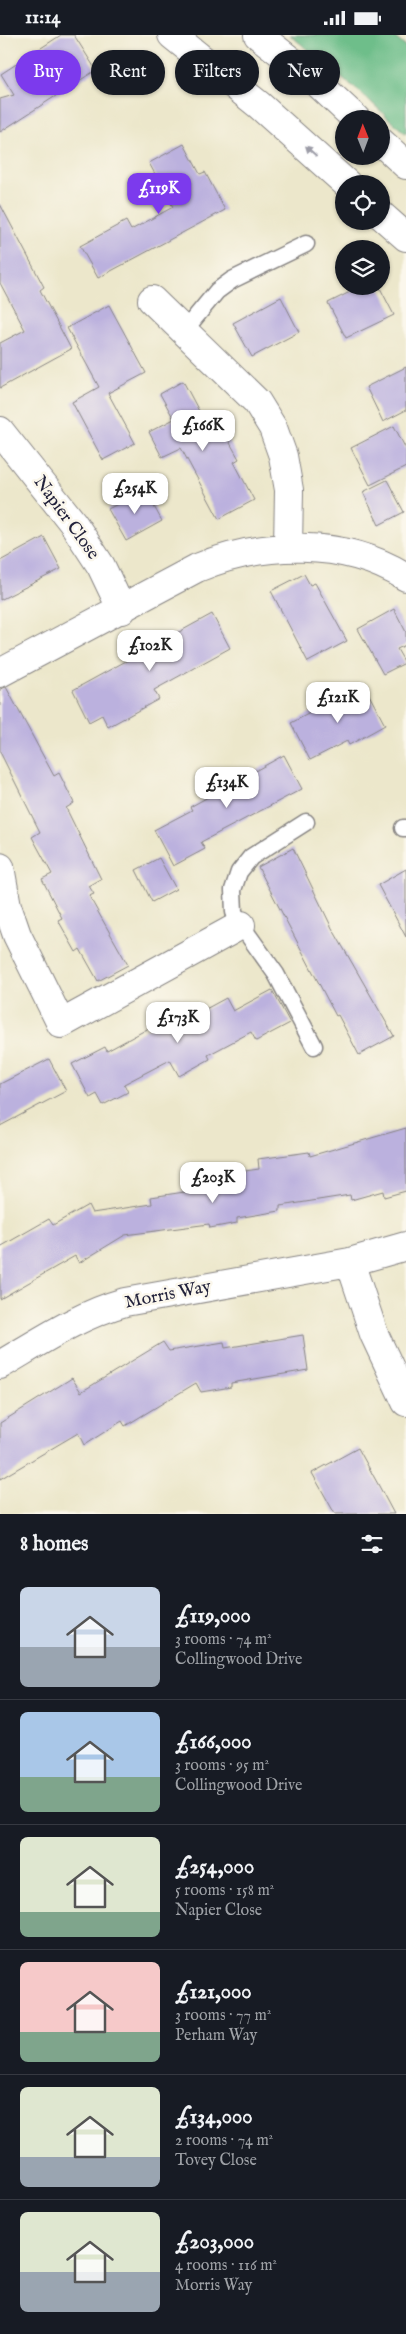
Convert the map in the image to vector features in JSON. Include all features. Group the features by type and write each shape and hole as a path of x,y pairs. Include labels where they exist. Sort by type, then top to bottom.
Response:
{"street":[{"path":"172,35 259,105 337,175"},
{"path":"258,35 309,75 346,110"},
{"path":"390,150 406,165"},
{"path":"390,223 406,237"},
{"path":"152,300 257,402 273,428 283,456 289,490 288,547"},
{"name":"Napier Close","path":"0,431 73,523 101,566 122,610"},
{"path":"0,673 122,610 197,568 221,558 254,551 288,547 341,551 372,560 406,577"},
{"path":"0,867 7,906 17,935 61,1023 241,925"},
{"name":"Morris Way","path":"0,1365 78,1318 100,1309 125,1302 350,1262 406,1246"},
{"path":"350,1262 374,1334 406,1403"}],"lane":[{"path":"184,331 217,291 232,280 306,243"},
{"path":"306,822 251,857 239,872 233,890 234,911 241,925 276,974 314,1046"}],"green space":[{"path":"290,35 392,35 406,47 406,134 390,119 390,110 380,110 340,76 340,50 308,50"}],"building":[{"path":"61,35 74,35 91,62 91,73 81,80 81,50 38,50"},
{"path":"15,65 15,95 57,95 0,132 0,99 14,95 1,74"},
{"path":"184,144 200,174 205,172 225,210 98,278 80,246 126,221 131,230 173,207 149,163"},
{"path":"0,204 44,287 40,290 71,349 0,388 0,343 25,330 0,283"},
{"path":"344,295 384,295 394,315 346,338 328,303"},
{"path":"281,297 299,332 252,357 233,323"},
{"path":"109,305 146,373 108,393 135,443 103,460 72,402 99,387 67,328"},
{"path":"406,367 406,410 383,422 366,387"},
{"path":"183,381 209,430 220,425 239,459 234,462 254,500 219,519 181,448 162,457 149,432 174,419 160,394"},
{"path":"394,426 406,449 406,467 370,485 351,448"},
{"path":"387,480 404,512 379,525 363,492"},
{"path":"145,490 162,521 126,541 108,509"},
{"path":"44,537 61,569 0,600 0,561"},
{"path":"304,574 310,585 315,583 347,641 308,662 271,591"},
{"path":"394,609 406,632 406,645 397,649 405,663 383,674 358,629"},
{"path":"212,614 230,648 154,690 159,699 108,727 102,715 89,722 73,690"},
{"path":"6,687 54,776 59,773 74,803 66,808 101,879 89,886 94,894 89,896 128,965 98,981 80,949 76,952 58,920 62,918 42,879 52,874 32,837 40,832 0,752 0,689"},
{"path":"366,689 385,725 349,745 347,741 310,760 291,723 327,704 329,708"},
{"path":"284,755 302,789 201,842 205,849 173,866 154,830 192,810 190,807"},
{"path":"293,848 332,928 394,1036 359,1055 338,1015 336,1016 258,867"},
{"path":"159,858 176,889 152,902 136,870"},
{"path":"406,869 406,937 378,885"},
{"path":"272,990 290,1023 256,1041 251,1032 208,1055 210,1059 179,1076 170,1060 124,1084 128,1092 103,1105 97,1094 90,1098 72,1064 105,1047 107,1051 184,1009 189,1018 226,998 233,1011"},
{"path":"49,1059 66,1091 0,1126 0,1084"},
{"path":"406,1128 406,1191 384,1197 383,1191 351,1200 350,1195 280,1206 280,1211 237,1218 237,1223 210,1228 209,1224 125,1235 79,1263 75,1256 0,1299 0,1247 49,1219 53,1225 88,1205 92,1213 152,1204 151,1197 198,1190 197,1178 259,1169 258,1159 309,1152 310,1156"},
{"path":"303,1335 308,1370 231,1383 231,1387 201,1392 196,1383 125,1426 122,1421 84,1445 78,1433 0,1479 0,1423 72,1378 81,1392 163,1342 169,1351 224,1342 225,1348"},
{"path":"358,1448 394,1514 335,1514 312,1473"}]}
